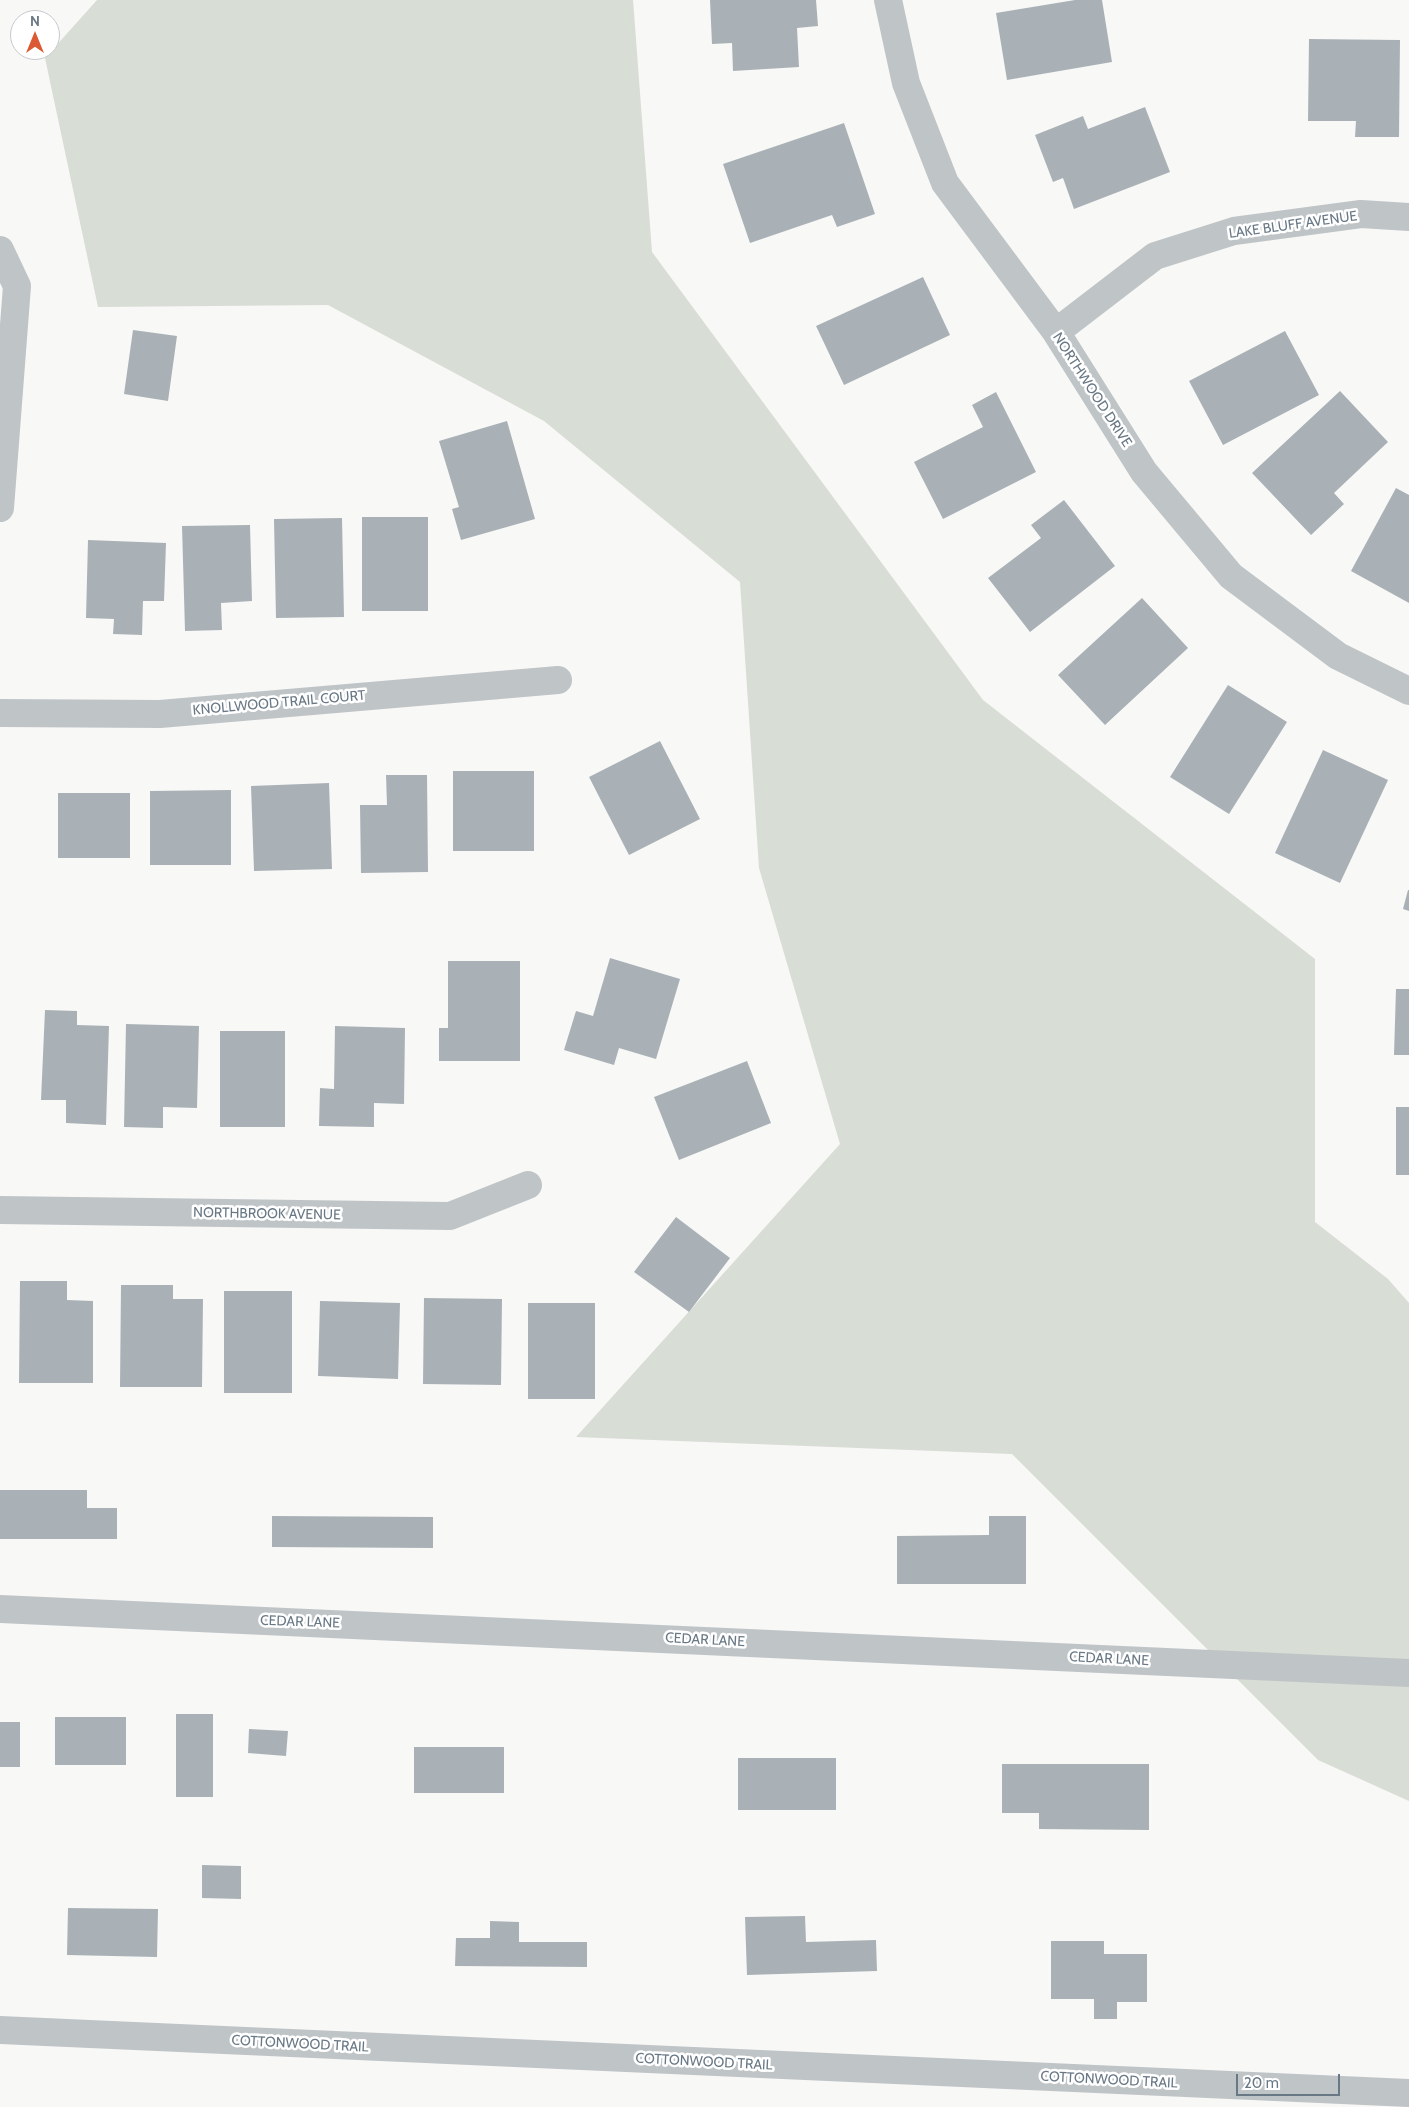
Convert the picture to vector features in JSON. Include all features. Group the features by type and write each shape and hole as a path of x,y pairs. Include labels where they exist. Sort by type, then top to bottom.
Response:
{"street":[{"name":"NORTHWOOD DRIVE","path":"888,0 906,83 945,184 1056,332 1144,472 1231,576 1338,656 1409,691"},
{"name":"LAKE BLUFF AVENUE","path":"1056,332 1155,256 1234,231 1361,214 1409,217"},
{"path":"0,250 17,286 0,508"},
{"name":"KNOLLWOOD TRAIL COURT","path":"0,713 160,714 558,680"},
{"name":"NORTHBROOK AVENUE","path":"0,1210 450,1216 528,1185"},
{"name":"CEDAR LANE","path":"0,1609 1409,1674"},
{"name":"COTTONWOOD TRAIL","path":"0,2030 1409,2093"}],"shaded area":[{"path":"97,0 633,0 652,252 983,700 1315,959 1315,1222 1388,1279 1409,1303 1409,1801 1318,1760 1012,1454 576,1437 840,1144 759,868 740,582 544,421 328,305 98,307 45,60 60,60 60,41"}],"building":[{"path":"710,0 816,0 818,26 797,28 799,67 733,71 732,43 712,44"},
{"path":"1075,0 1102,0 1112,62 1007,80 996,13"},
{"path":"1309,39 1400,40 1399,137 1355,137 1356,121 1308,121"},
{"path":"1145,107 1170,172 1074,209 1063,178 1053,182 1035,135 1083,116 1088,129"},
{"path":"844,123 875,214 837,227 832,215 750,243 723,164"},
{"path":"923,277 950,335 844,385 816,326"},
{"path":"133,330 177,336 168,401 124,394"},
{"path":"1285,331 1319,395 1223,445 1189,381"},
{"path":"1340,391 1388,442 1334,493 1344,504 1311,535 1252,473"},
{"path":"996,392 1036,472 943,519 914,462 983,427 972,405"},
{"path":"507,421 535,519 461,540 452,509 459,507 439,441"},
{"path":"1396,488 1409,495 1409,603 1351,571"},
{"path":"1064,500 1115,566 1030,632 988,578 1041,538 1031,525"},
{"path":"362,517 428,517 428,611 362,611"},
{"path":"342,518 344,617 276,618 274,519"},
{"path":"250,525 252,601 221,603 222,630 185,631 182,526"},
{"path":"88,540 166,543 164,601 143,601 142,635 113,634 114,619 86,618"},
{"path":"1142,598 1188,648 1105,725 1058,675"},
{"path":"1228,685 1287,722 1229,814 1170,777"},
{"path":"660,741 700,819 629,855 589,777"},
{"path":"1323,750 1388,780 1340,883 1275,853"},
{"path":"453,771 534,771 534,851 453,851"},
{"path":"386,775 427,775 428,872 361,873 360,805 387,805"},
{"path":"329,783 332,869 254,871 251,786"},
{"path":"231,790 231,865 150,865 150,791"},
{"path":"58,793 130,793 130,858 58,858"},
{"path":"1409,890 1409,911 1403,909"},
{"path":"610,958 680,979 656,1059 619,1048 614,1065 564,1050 576,1011 593,1016"},
{"path":"448,961 520,961 520,1061 439,1061 439,1028 448,1028"},
{"path":"1396,989 1409,989 1409,1055 1394,1055"},
{"path":"45,1010 77,1011 77,1025 109,1026 106,1125 66,1123 66,1100 41,1100"},
{"path":"126,1024 199,1026 197,1108 163,1107 163,1128 124,1127"},
{"path":"335,1026 405,1028 404,1104 374,1103 374,1127 319,1126 320,1088 334,1089"},
{"path":"220,1031 285,1031 285,1127 220,1127"},
{"path":"747,1061 771,1123 679,1160 654,1097"},
{"path":"1396,1107 1409,1107 1409,1175 1396,1175"},
{"path":"676,1217 730,1258 689,1312 634,1272"},
{"path":"20,1281 67,1281 67,1300 93,1301 93,1383 19,1383"},
{"path":"121,1285 173,1285 173,1299 203,1299 202,1387 120,1387"},
{"path":"224,1291 292,1291 292,1393 224,1393"},
{"path":"424,1298 502,1299 501,1385 423,1384"},
{"path":"320,1301 400,1303 398,1379 318,1376"},
{"path":"528,1303 595,1303 595,1399 528,1399"},
{"path":"0,1490 87,1490 87,1508 117,1508 117,1539 0,1539"},
{"path":"272,1516 433,1517 433,1548 272,1547"},
{"path":"989,1516 1026,1516 1026,1584 897,1584 897,1536 989,1535"},
{"path":"176,1714 213,1714 213,1797 176,1797"},
{"path":"55,1717 126,1717 126,1765 55,1765"},
{"path":"0,1722 20,1722 20,1767 0,1767"},
{"path":"249,1729 288,1731 286,1756 248,1753"},
{"path":"414,1747 504,1747 504,1793 414,1793"},
{"path":"738,1758 836,1758 836,1810 738,1810"},
{"path":"1002,1764 1149,1764 1149,1830 1039,1829 1039,1813 1002,1813"},
{"path":"202,1865 241,1866 241,1899 202,1898"},
{"path":"68,1908 158,1909 157,1957 67,1955"},
{"path":"805,1916 806,1942 876,1940 877,1971 747,1975 745,1917"},
{"path":"490,1921 519,1922 519,1942 587,1942 587,1967 455,1966 456,1938 490,1938"},
{"path":"1051,1941 1104,1941 1104,1954 1147,1954 1147,2002 1117,2002 1117,2019 1094,2019 1094,1999 1051,1999"}]}
